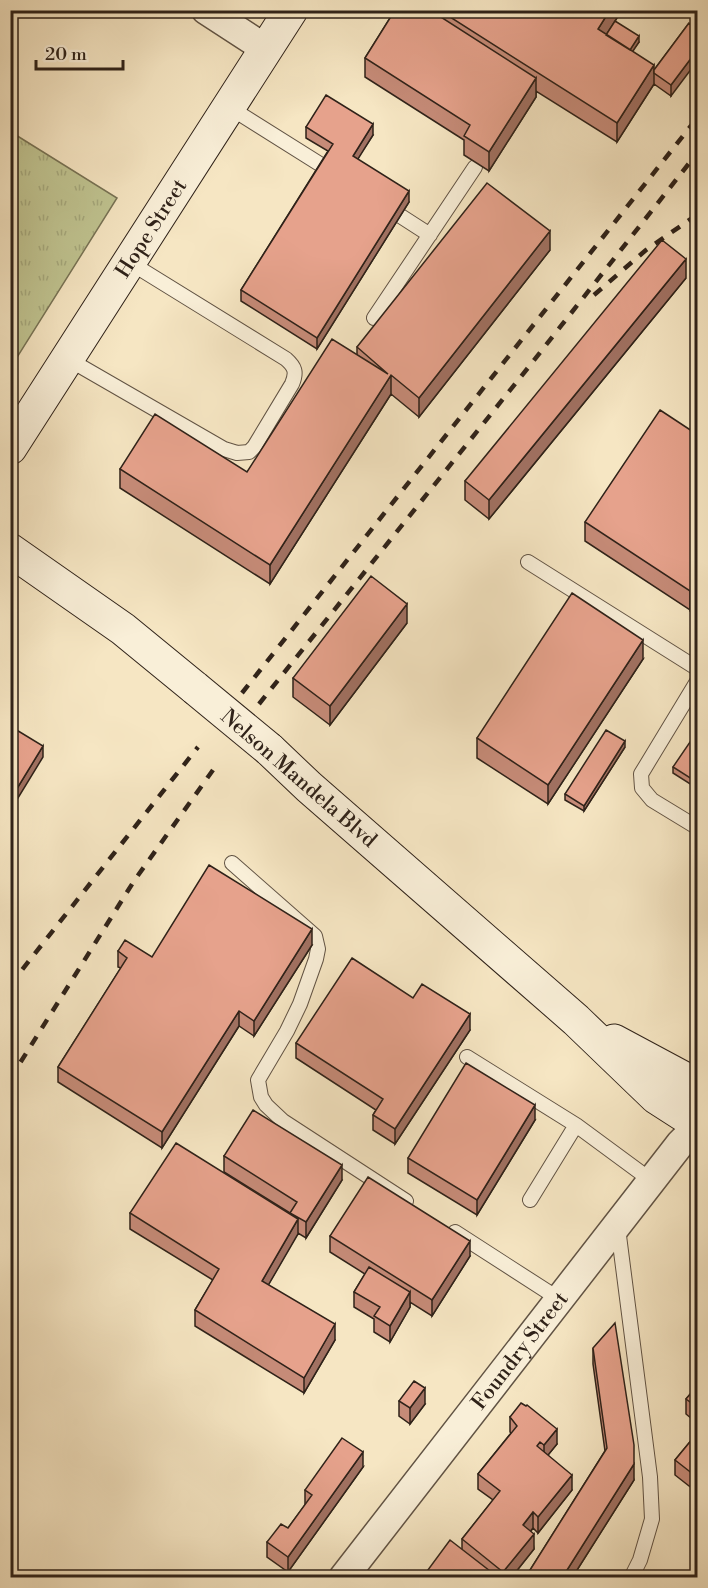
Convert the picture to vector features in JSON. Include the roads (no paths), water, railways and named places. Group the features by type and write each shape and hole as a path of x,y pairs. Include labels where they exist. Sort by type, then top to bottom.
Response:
{"street":[{"path":"206,10 266,49"},
{"name":"Hope Street","path":"10,448 291,10"},
{"name":"Nelson Mandela Blvd","path":"10,550 123,629 269,749 309,787 566,1012 656,1097 698,1125"},
{"name":"Nelson Mandela Blvd","path":"566,1012 698,1086"},
{"name":"Foundry Street","path":"344,1578 680,1144 698,1125"}],"lane":[{"path":"229,106 350,183"},
{"path":"374,318 475,167"},
{"path":"370,196 430,235"},
{"path":"68,359 224,450 237,453 249,452 254,447 292,384 296,375 294,366 129,262"},
{"path":"528,562 698,669"},
{"path":"698,680 641,774 642,788 652,800 698,828"},
{"path":"232,863 315,936 318,949 300,1004 287,1031 260,1075 258,1084 261,1096 266,1105 283,1121 421,1210"},
{"path":"467,1057 576,1125 652,1181"},
{"path":"530,1200 576,1125"},
{"path":"441,1223 559,1299"},
{"path":"617,1226 650,1477 652,1519 640,1560 631,1578"}],"railway":[{"path":"242,693 698,117"},
{"path":"259,704 698,152"},
{"path":"594,295 646,250 698,214"},
{"path":"10,985 198,747"},
{"path":"10,1079 134,881 213,770"}]}
